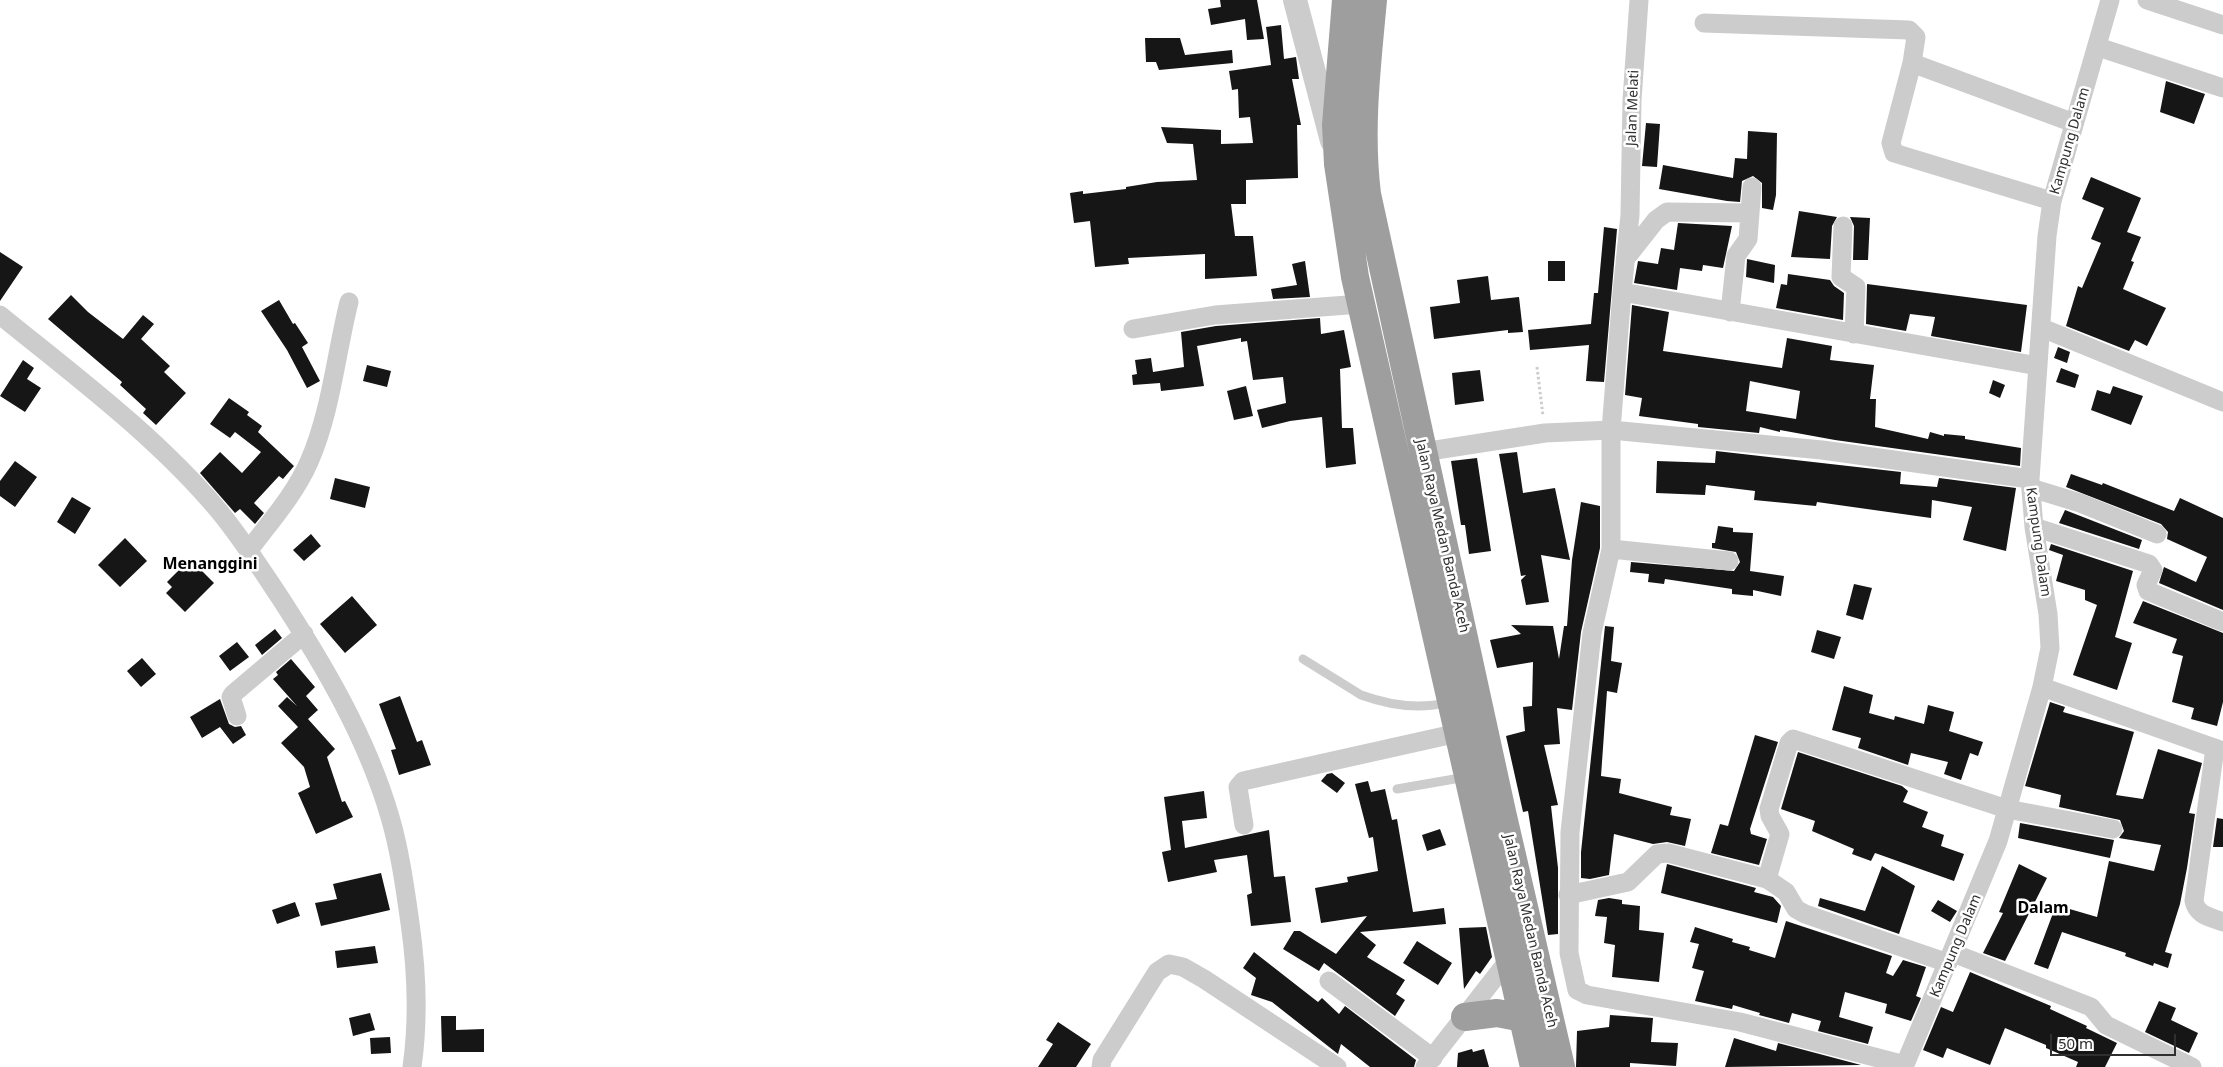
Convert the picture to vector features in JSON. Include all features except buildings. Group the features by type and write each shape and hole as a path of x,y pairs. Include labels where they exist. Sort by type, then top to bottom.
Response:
{"highway":[{"name":"Jalan Raya Medan Banda Aceh","path":"1346,0 1336,125 1338,164 1361,304 1469,776 1524,959 1561,1067"},
{"name":"Jalan Raya Medan Banda Aceh","path":"1373,0 1363,106 1365,179 1375,239 1423,452 1524,959 1523,1018 1534,1067"},
{"path":"1466,1017 1497,1013 1523,1018"}],"street":[{"path":"1295,0 1338,164"},
{"name":"Jalan Melati","path":"1639,0 1632,100 1630,216 1611,430 1611,549 1592,633 1576,762 1568,895 1569,953 1576,987 1587,995 1740,1022 1905,1066"},
{"name":"Kampung Dalam","path":"1905,1066 1986,874 2042,687 2050,648 2050,632 2034,527 2031,483 2047,236 2052,201 2098,47 2110,0"},
{"path":"2147,0 2223,25"},
{"path":"1704,23 1909,30 1916,37 1912,63 1890,143 1894,153 2052,201"},
{"path":"2098,47 2223,88"},
{"path":"1912,63 2074,123"},
{"path":"1730,312 1736,258 1748,239 1752,187"},
{"path":"1626,258 1656,220 1667,212 1750,214"},
{"path":"1843,226 1841,277 1856,287 1854,334"},
{"path":"1622,292 2038,366"},
{"path":"248,550 293,492 310,460 325,412 349,302"},
{"path":"1132,329 1215,315 1361,304"},
{"path":"0,315 157,446 218,510 248,550 304,634 343,701 371,764 390,816 405,884 418,994 412,1067"},
{"path":"2042,328 2223,402"},
{"path":"1423,452 1545,433 1611,430 1822,450 2031,483 2156,534"},
{"path":"2034,527 2149,564 2153,570 2146,585 2148,590 2223,622"},
{"path":"1611,549 1729,561"},
{"path":"237,716 231,698 234,692 304,634"},
{"path":"2042,687 2219,750 2194,901 2198,912 2223,922"},
{"path":"1244,825 1238,787 1242,781 1458,733"},
{"path":"1766,878 1780,834 1770,816 1769,809 1789,742 1793,739 2007,808 2114,829"},
{"path":"1568,895 1628,882 1657,854 1664,852 1766,878 1786,892 1796,909 1805,914 1951,958 2091,1007 2106,1025 2192,1067"},
{"path":"1329,981 1429,1062 1466,1017 1524,959 1569,953"},
{"path":"1101,1067 1102,1060 1157,972 1169,964 1183,967 1204,979 1337,1067"}],"lane":[{"path":"1303,659 1361,695 1371,699 1391,704 1426,707 1451,701"},
{"path":"1397,789 1469,776"}],"path":[{"path":"1538,367 1545,433"}],"district":[{"name":"Menanggini","path":"210,564"},
{"name":"Dalam","path":"2043,908"}]}
